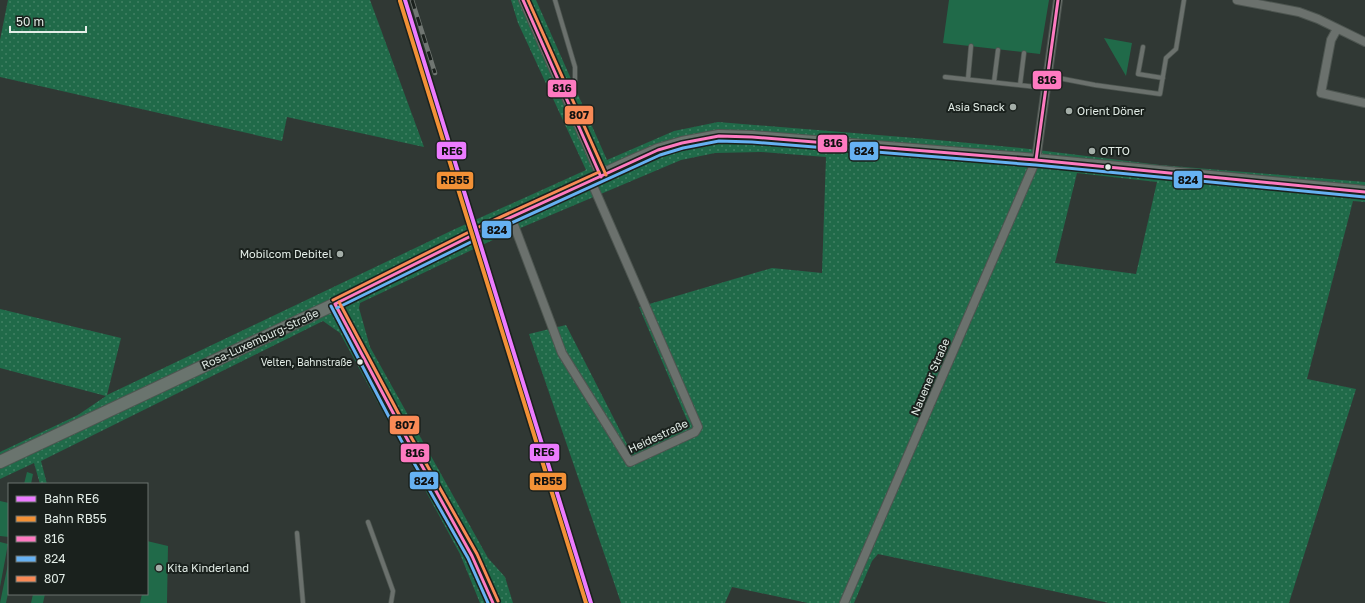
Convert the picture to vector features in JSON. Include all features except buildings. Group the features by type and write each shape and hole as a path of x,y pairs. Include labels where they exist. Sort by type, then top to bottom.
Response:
{"main road":[{"name":"Rosa-Luxemburg-Straße","path":"0,462 335,304 511,217 658,150 682,143 719,136 752,137 1036,160 1365,192"},
{"path":"335,304 430,481 472,554 493,603"}],"street":[{"path":"523,0 565,96 596,179"},
{"name":"Nauener Straße","path":"844,603 1036,160 1058,0"},
{"path":"1237,0 1299,12 1318,19 1365,42"},
{"path":"1337,29 1332,40 1321,94 1365,103"},
{"name":"Heidestraße","path":"511,217 562,353 630,462 696,432 698,427 596,179"}],"lane":[{"path":"555,0 575,67 575,90 565,96"},
{"path":"1048,76 1095,85 1160,94 1166,58 1176,49 1184,0"},
{"path":"968,79 971,46"},
{"path":"1143,47 1138,74 1163,78"},
{"path":"994,82 998,50"},
{"path":"1020,85 1024,53"},
{"path":"945,76 1046,88"},
{"path":"368,522 393,591 391,603"},
{"path":"297,533 303,603"}],"green space":[{"path":"8,0 370,0 424,147 287,117 282,141 0,77 0,40"},
{"path":"511,0 536,0 607,160 674,131 718,122 927,139 1021,148 1160,165 1365,182 1365,202 1353,201 1307,379 1356,389 1289,603 1109,603 878,554 872,561 854,603 808,603 732,587 725,603 621,603 529,334 566,325 631,452 690,427 639,307 772,268 822,273 826,157 761,152 715,153 681,160 497,238 360,303 359,308 370,347 488,558 505,577 513,603 480,603 460,554 340,333 323,321 41,461 47,483 40,483 34,463 0,479 0,452 78,415 106,396 0,368 0,309 121,338 107,395 455,229 586,170 518,23","holes":["1077,173 1157,182 1136,274 1055,263"]},
{"path":"949,0 1049,0 1040,54 943,43"},
{"path":"1104,38 1132,43 1126,76"},
{"path":"27,472 33,474 31,483 24,483"},
{"path":"0,501 8,503 8,537 0,536"},
{"path":"148,541 168,546 167,603 140,603 142,595 148,595"},
{"path":"0,542 8,544 0,587"},
{"path":"8,564 8,594 6,603 0,603"},
{"path":"33,595 45,595 43,603 31,603"}],"railway":[{"path":"412,0 435,73"}],"rail line":[{"name":"RE6","path":"405,0 591,603"},
{"name":"RB55","path":"400,1 586,603"}],"transit line":[{"name":"816","path":"523,0 601,177"},
{"name":"807","path":"528,0 606,175"},
{"name":"816","path":"1036,160 1058,0"},
{"name":"816","path":"335,304 483,230 658,150 682,143 719,136 752,137 1036,160 1365,192"},
{"name":"824","path":"337,308 485,235 660,155 683,148 719,141 752,142 1036,165 1365,197"},
{"name":"807","path":"333,300 481,226 599,172"},
{"name":"807","path":"339,302 410,435 477,554 498,601"},
{"name":"816","path":"335,304 472,556 493,603"},
{"name":"824","path":"331,306 401,440 468,558 488,603"}],"place":[{"name":"Asia Snack","path":"1013,107"},
{"name":"Orient Döner","path":"1069,111"},
{"name":"OTTO","path":"1092,151"},
{"name":"Mobilcom Debitel","path":"340,254"},
{"name":"Velten, Bahnstraße","path":"360,362"},
{"name":"Kita Kinderland","path":"159,568"}]}
